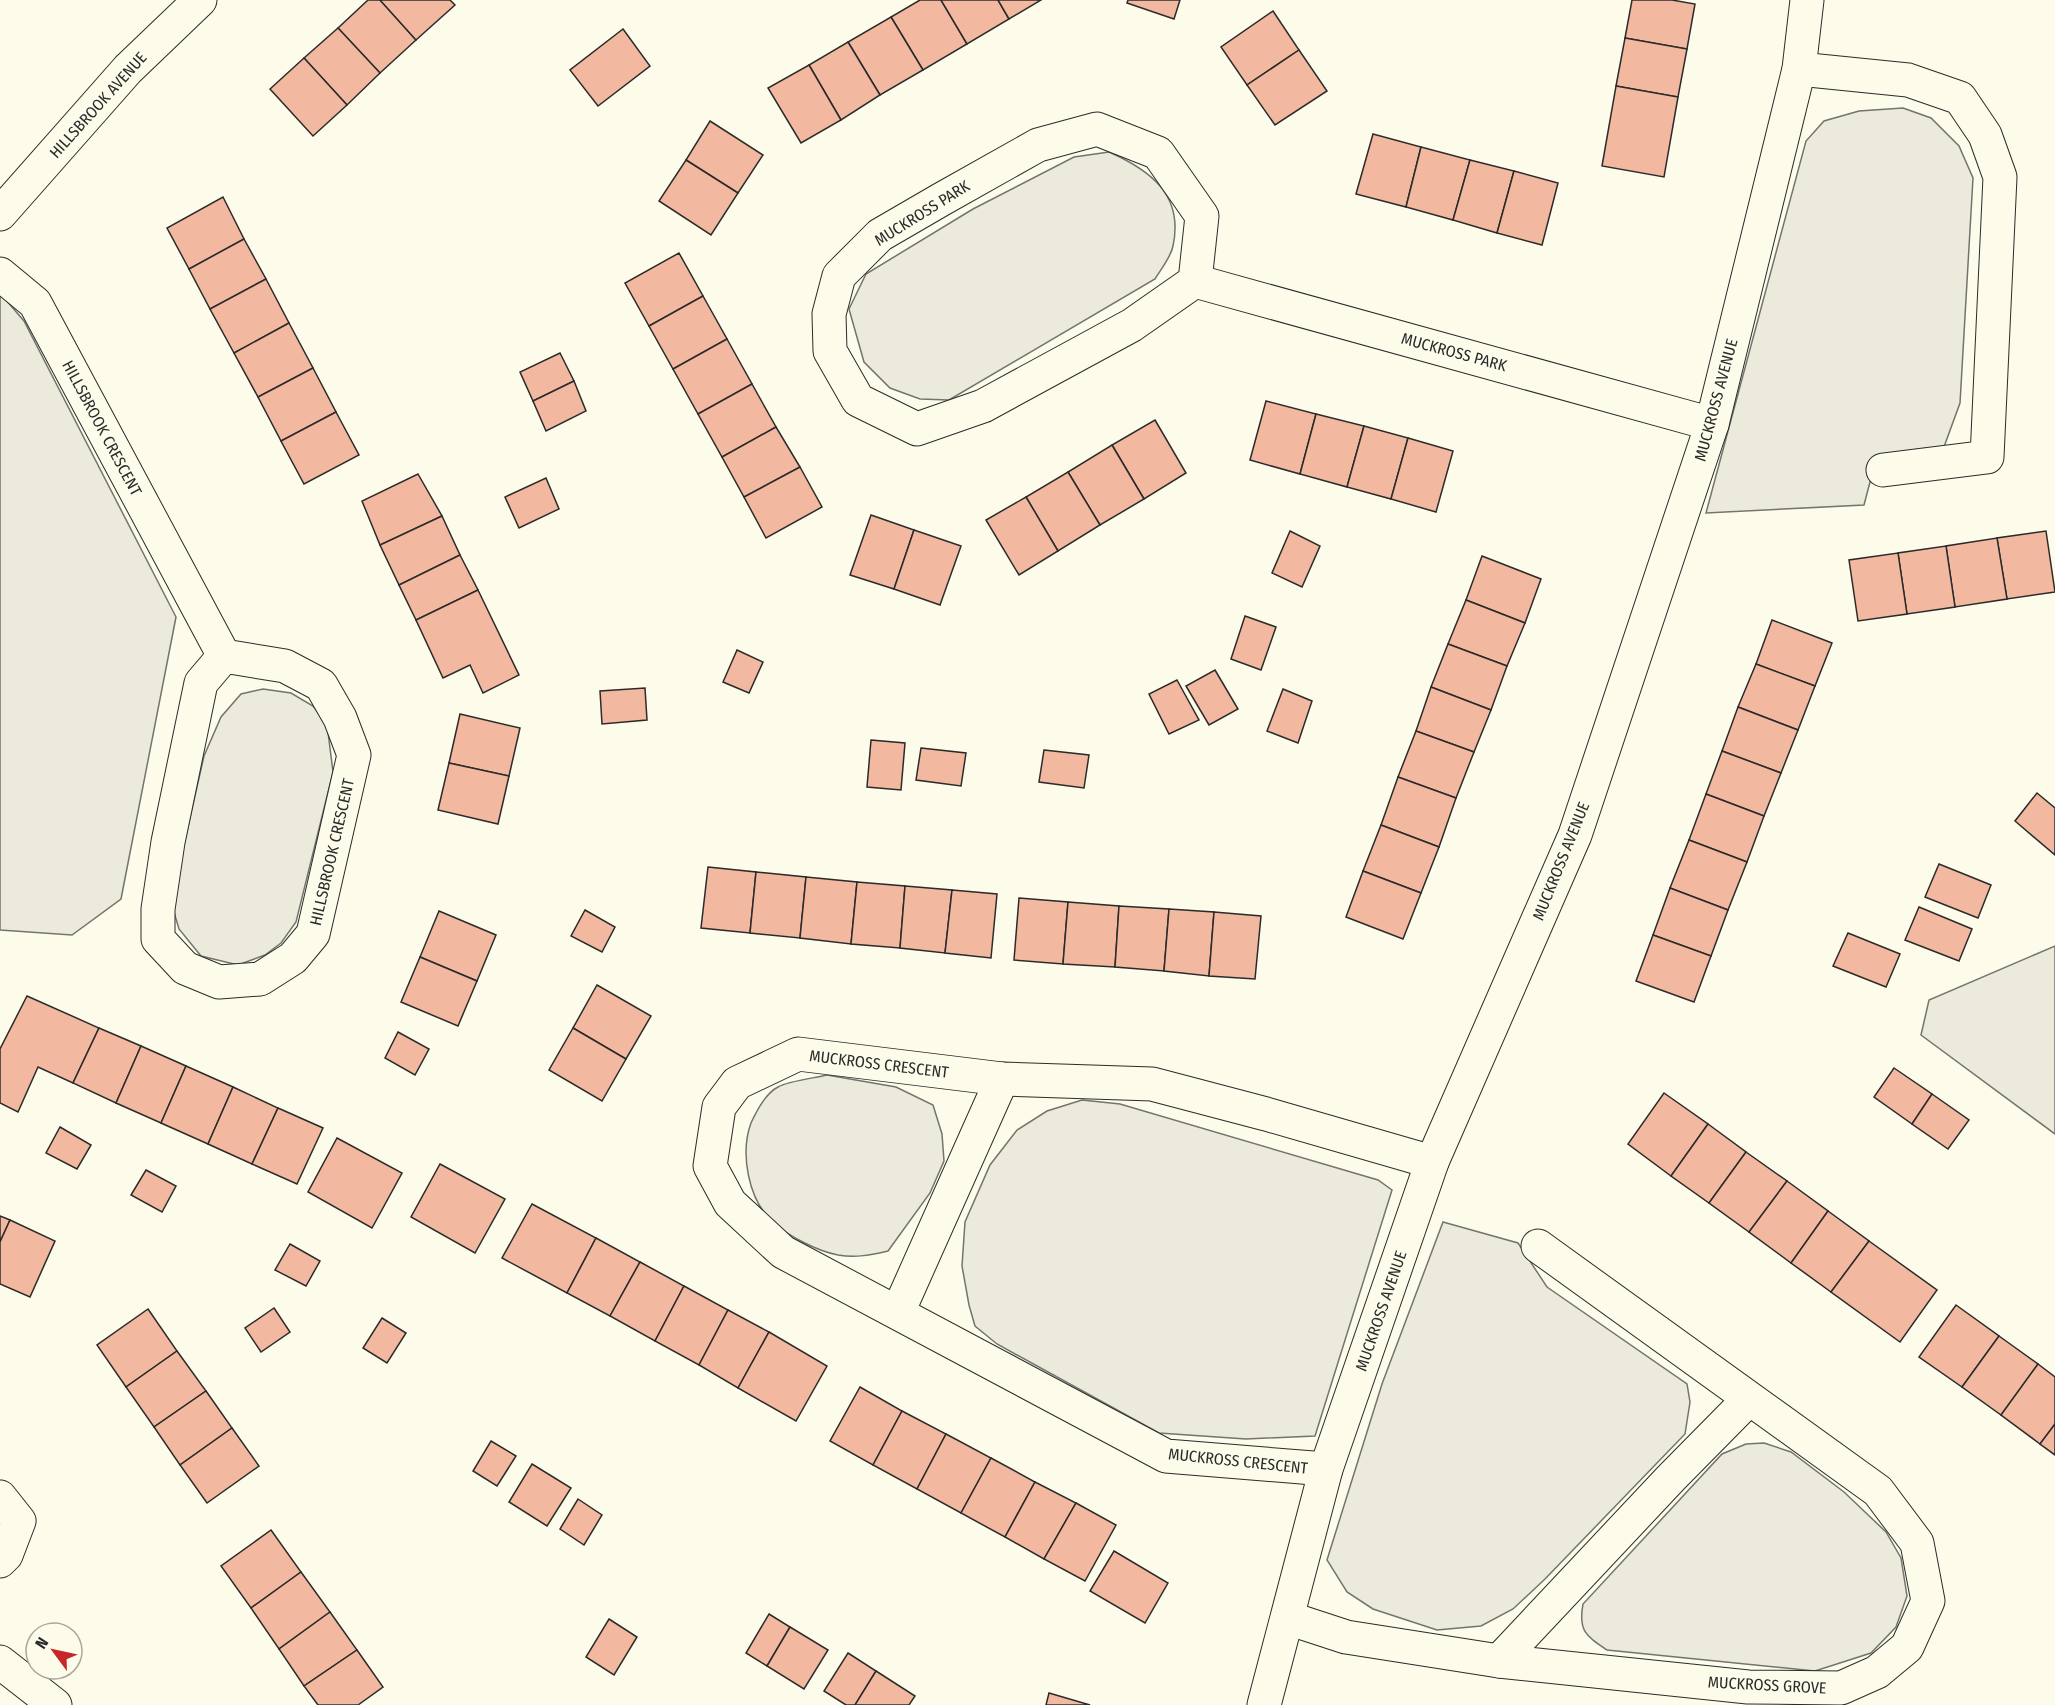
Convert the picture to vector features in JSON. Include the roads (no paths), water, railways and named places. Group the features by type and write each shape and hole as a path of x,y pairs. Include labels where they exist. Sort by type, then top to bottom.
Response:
{"street":[{"name":"HILLSBROOK AVENUE","path":"0,214 128,69 200,0"},
{"name":"MUCKROSS AVENUE","path":"1264,1705 1326,1469 1432,1162 1575,835 1712,424 1799,69 1807,0"},
{"path":"1799,69 1908,80 1960,98 1985,135 2000,177 1987,457 1883,470"},
{"name":"MUCKROSS PARK","path":"1097,129 1158,153 1202,216 1195,280 1132,325 983,406 917,429 858,400 830,351 829,314 839,276 880,235 1038,145 1097,129"},
{"name":"HILLSBROOK CRESCENT","path":"0,273 35,303 224,656"},
{"name":"MUCKROSS PARK","path":"1195,280 1712,424"},
{"name":"HILLSBROOK CRESCENT","path":"224,656 285,666 321,685 340,718 354,755 313,934 293,958 260,979 219,982 185,968 158,939 158,909 168,842 201,683 224,656"},
{"name":"MUCKROSS CRESCENT","path":"1326,1469 1166,1456 783,1252 730,1203 710,1166 718,1107 736,1083 798,1054 1002,1079 1152,1084 1432,1162"},
{"path":"898,1312 1002,1079"},
{"name":"MUCKROSS GROVE","path":"1288,1618 1346,1637 1499,1661 1748,1687 1841,1688 1877,1672 1907,1647 1928,1601 1917,1543 1878,1491 1538,1246"},
{"path":"1499,1661 1671,1478 1749,1399"},
{"path":"0,1497 20,1521 6,1555 0,1562"},
{"path":"0,1662 55,1705"}]}
